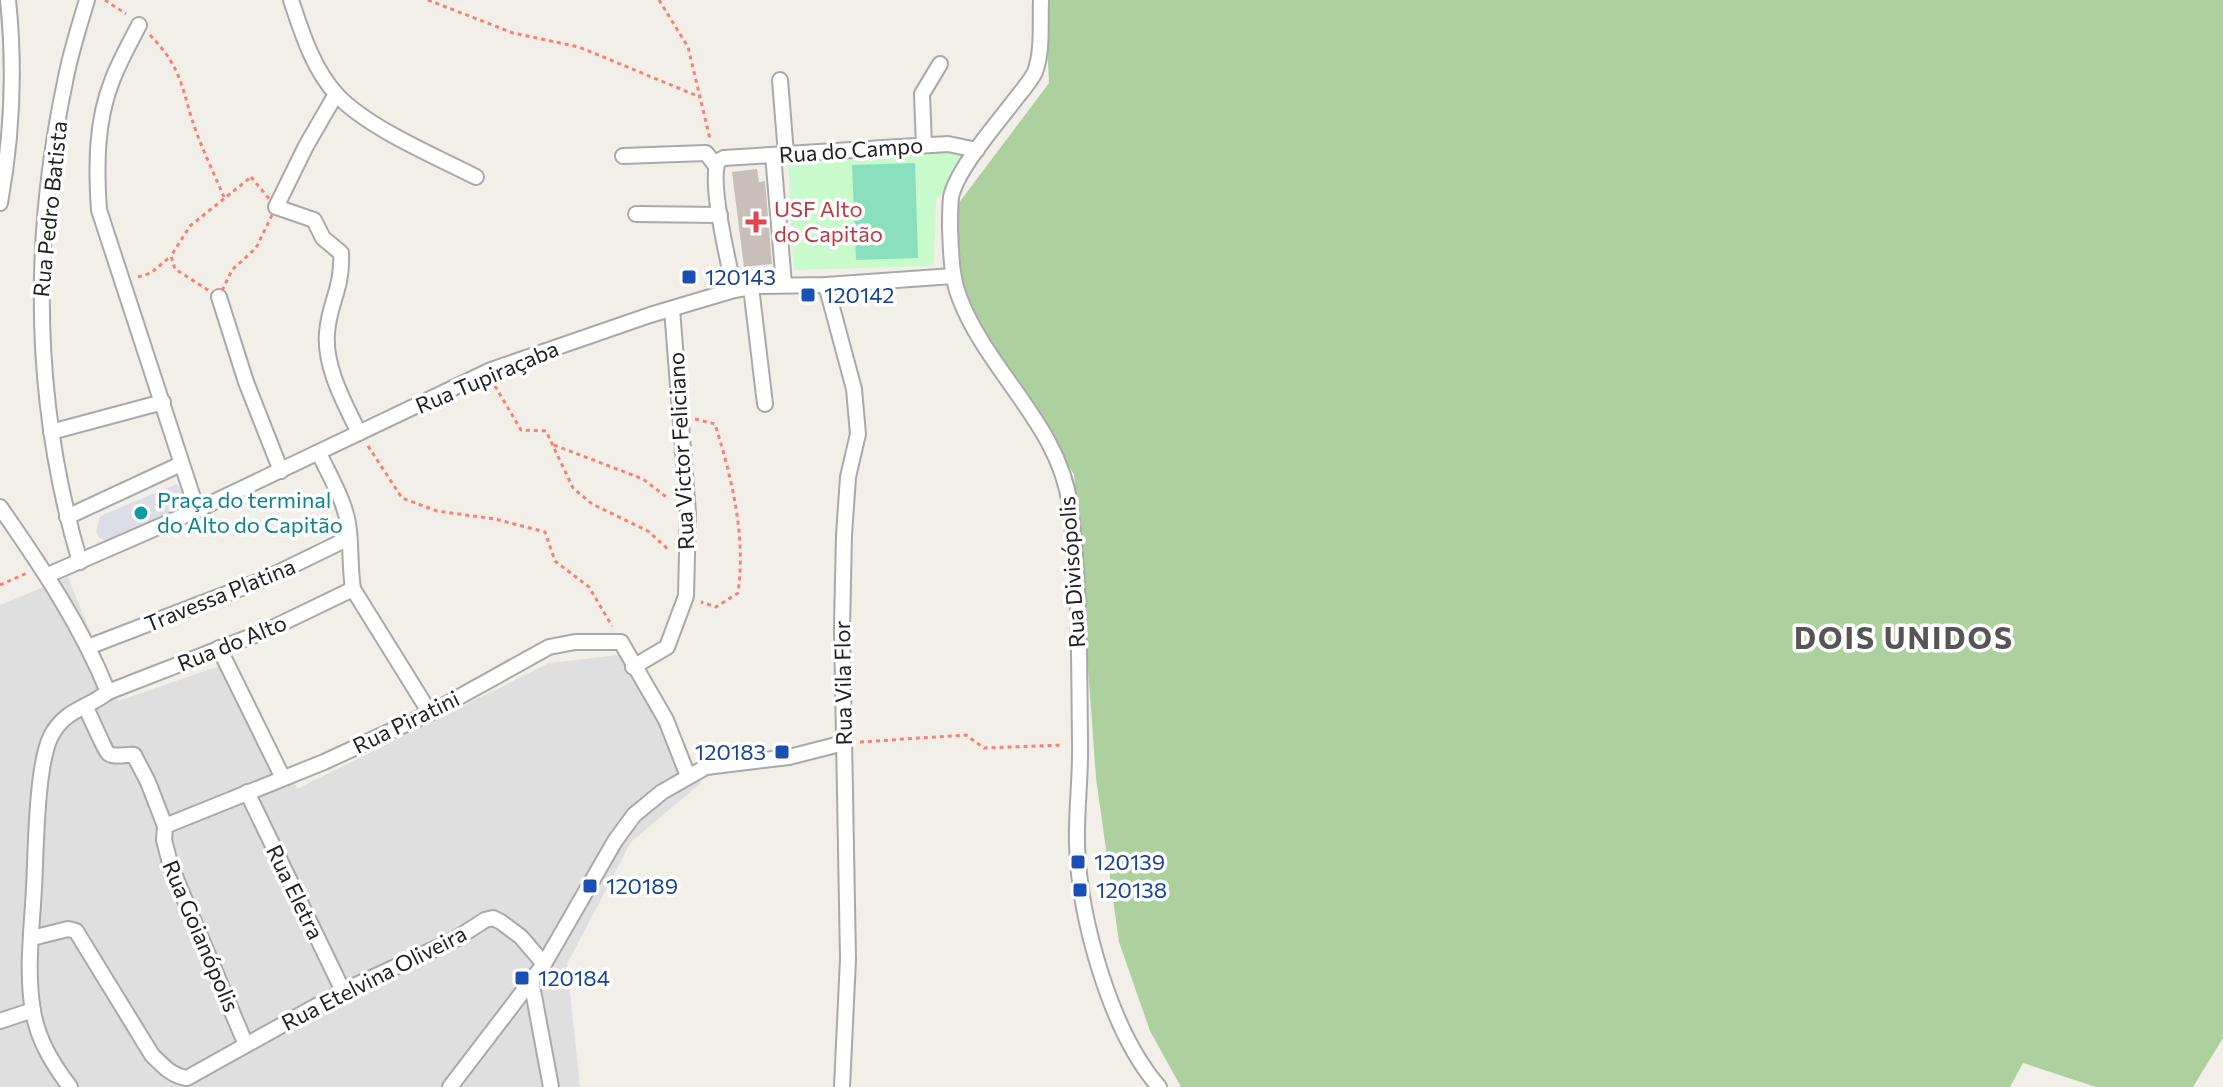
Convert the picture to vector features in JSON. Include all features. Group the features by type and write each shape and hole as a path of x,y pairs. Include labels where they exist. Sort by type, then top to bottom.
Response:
{"street":[{"path":"0,203 13,71 8,0"},
{"name":"Rua Pedro Batista","path":"80,562 67,517 51,432 42,369 41,329 45,215 65,82 87,0"},
{"path":"291,0 320,73 336,94 353,110 476,177"},
{"name":"Rua Divisópolis","path":"1041,0 1039,57 1034,75 977,150 951,197 953,276 973,328 1041,430 1068,489 1074,554 1080,745 1077,845 1082,899 1098,965 1128,1040 1159,1087"},
{"path":"139,25 111,82 101,126 96,168 99,210 197,510"},
{"path":"924,145 922,94 940,64"},
{"path":"780,80 779,155 784,284"},
{"path":"336,94 276,207 314,220 323,238 341,253 342,279 327,333 329,359 342,399 359,433"},
{"name":"Rua do Campo","path":"720,162 924,145 948,144 977,150"},
{"path":"623,156 706,153 720,162 720,215 734,290"},
{"path":"636,214 720,215"},
{"name":"Rua Tupiraçaba","path":"45,571 80,562 197,510 487,372 672,309 751,287 953,276"},
{"name":"Rua Vila Flor","path":"826,285 858,405 858,434 848,477 844,535 842,627 848,959 842,1087"},
{"path":"751,287 765,404"},
{"path":"219,297 246,382 281,471"},
{"name":"Rua Victor Feliciano","path":"633,667 667,647 686,596 688,513 672,309"},
{"path":"51,432 163,402"},
{"path":"319,453 343,506 353,589 430,713"},
{"path":"67,517 181,464"},
{"path":"0,507 45,571 88,647 108,692"},
{"name":"Travessa Platina","path":"88,647 265,579 349,538"},
{"name":"Rua do Alto","path":"70,1087 52,1064 41,1040 33,1010 30,966 39,805 50,738 70,712 108,692 270,629 353,589"},
{"name":"Rua Piratini","path":"165,826 430,713 549,647 575,642 621,642"},
{"path":"621,642 660,708 688,776"},
{"path":"219,648 283,778"},
{"name":"Rua Goianópolis","path":"85,706 108,754 134,755 148,782 165,826 164,840 171,867 246,1045"},
{"path":"450,1087 544,964 615,841 634,815 688,776 706,767 789,757 844,743"},
{"name":"Rua Eletra","path":"247,792 343,991"},
{"name":"Rua Etelvina Oliveira","path":"32,938 68,929 76,931 152,1055 179,1077 195,1076 343,991 454,940 485,920 493,918 521,937 544,964"},
{"path":"531,980 551,1087"},
{"path":"0,1021 33,1010"}],"path":[{"path":"105,0 139,25 169,54 180,77 197,134 224,197"},
{"path":"428,0 513,33 579,47 700,97"},
{"path":"659,0 688,47 710,138"},
{"path":"124,281 151,273 171,256 190,226 251,177 276,207 256,248 232,270 219,297 175,269 171,256"},
{"path":"487,372 521,430 546,431 573,488 592,504 648,531 669,550 686,574"},
{"path":"681,415 715,424 729,468 742,562 738,593 716,607 686,596"},
{"path":"359,433 402,498 437,511 495,519 545,532 555,561 589,587 621,642"},
{"path":"552,445 643,479 688,513"},
{"path":"0,585 45,571"},
{"path":"844,743 966,735 984,748 1080,745"}],"shaded area":[{"name":"Praça do terminal do Alto do Capitão","path":"177,484 185,495 186,505 181,510 108,542 99,537 96,531 100,516"},
{"path":"68,577 118,701 234,661 297,789 549,663 636,653 701,783 631,842 567,964 580,1087 0,1087 0,605"}],"green space":[{"path":"1045,0 2223,0 2223,1038 2193,1087 2096,1087 2023,1063 2010,1087 1181,1087 1150,1031 1119,942 1096,778 1074,474 995,372 956,302 952,212 1049,83"},
{"path":"942,148 962,154 966,159 936,200 934,261 931,266 794,270 788,159 913,154"},
{"path":"915,163 918,258 856,260 852,165"}],"building":[{"name":"USF Alto do Capitão","path":"757,169 759,182 765,181 772,264 744,267 732,172"}],"place":[{"name":"USF Alto do Capitão","path":"756,222"},
{"name":"120143","path":"689,277"},
{"name":"120142","path":"808,295"},
{"name":"Praça do terminal do Alto do Capitão","path":"141,513"},
{"name":"120183","path":"782,752"},
{"name":"120139","path":"1078,862"},
{"name":"120189","path":"590,886"},
{"name":"120138","path":"1080,890"},
{"name":"120184","path":"522,978"}],"district":[{"name":"DOIS UNIDOS","path":"1904,639"}]}
